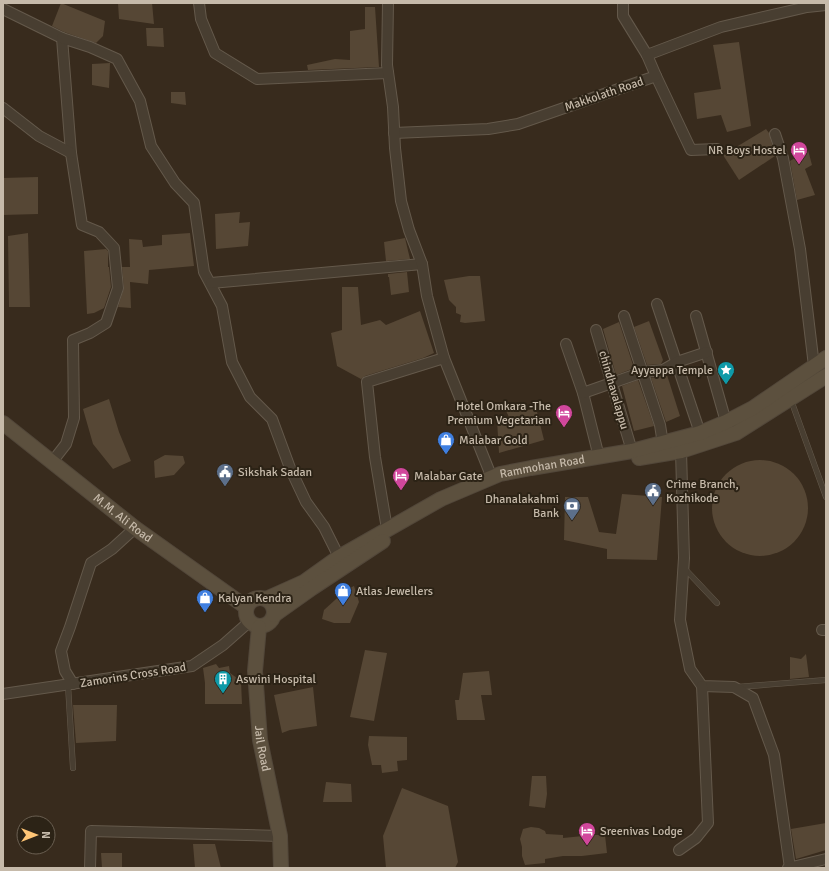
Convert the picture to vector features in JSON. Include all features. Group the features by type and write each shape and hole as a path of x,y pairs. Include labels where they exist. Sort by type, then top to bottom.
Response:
{"main road":[{"name":"Rammohan Road","path":"274,615 389,537 443,506 503,482 681,451 726,422 753,408 820,362"},
{"name":"Rammohan Road","path":"266,599 304,582 339,557 441,499 500,474 632,451 706,435 736,433 826,376"},
{"name":"M.M. Ali Road","path":"3,423 135,528 246,607"},
{"path":"259,598 266,599 273,606 274,615 266,626 254,625 245,614 246,607 252,600 259,598"},
{"name":"Jail Road","path":"254,625 255,671 260,740 280,836 281,868"}],"street":[{"path":"199,3 201,19 215,53 257,79 388,73"},
{"path":"388,3 387,65 393,107 394,148 401,201 409,230 422,264 427,296 444,358 492,478"},
{"name":"Makkolath Road","path":"394,133 488,129 518,124 656,76 647,56 624,16 624,3"},
{"path":"647,56 721,27 826,4"},
{"path":"3,9 62,38 90,47 117,59 140,101 151,146 175,182 194,203 204,272 222,306 232,362 250,397 272,419 290,468 306,502 324,527 339,557"},
{"path":"52,462 66,444 74,418 73,340 90,333 106,323 118,288 114,248 99,232 82,225 71,153 62,38"},
{"path":"656,76 691,150 717,150"},
{"path":"3,108 39,136 71,153"},
{"path":"775,134 783,158 820,362"},
{"path":"210,283 422,264"},
{"path":"657,304 677,362 706,435"},
{"path":"624,316 660,425 663,444"},
{"path":"696,316 726,422"},
{"name":"chindhavalappu","path":"596,330 632,451"},
{"path":"566,344 583,393 599,457"},
{"path":"583,393 643,372 663,370 677,362 707,352"},
{"path":"387,529 375,457 367,382 444,358"},
{"path":"679,850 696,838 708,823 702,686 690,669 680,620 684,568 681,451"},
{"path":"70,684 65,671 61,651 91,564 112,549 135,528"},
{"name":"Zamorins Cross Road","path":"3,694 192,666 254,625"},
{"path":"702,686 734,687 753,698 774,755 789,868 826,859"},
{"path":"90,868 91,831 280,836"}],"lane":[{"path":"791,399 826,497"},
{"path":"684,568 717,603"},
{"path":"734,687 826,680"},
{"path":"70,684 73,768"}],"building":[{"path":"61,3 105,21 103,36 96,43 64,32 52,26"},
{"path":"118,3 152,3 154,24 119,19"},
{"path":"365,7 375,7 379,67 308,70 307,65 335,59 350,60 350,31 365,29"},
{"path":"146,28 163,28 164,47 147,46"},
{"path":"739,42 751,126 727,132 721,115 697,119 694,93 721,89 713,45"},
{"path":"110,63 109,88 92,85 92,64"},
{"path":"171,92 185,92 186,105 171,103"},
{"path":"766,129 769,133 775,156 739,180 723,155"},
{"path":"808,150 812,165 805,169 815,195 797,200 790,161"},
{"path":"38,177 38,214 3,215 3,178"},
{"path":"240,212 239,223 250,222 248,246 216,249 215,214"},
{"path":"28,233 30,307 9,307 8,236"},
{"path":"190,233 194,266 149,270 148,284 130,282 131,308 118,307 124,288 122,267 130,267 129,239 142,240 143,247 162,245 162,235"},
{"path":"405,238 410,259 386,261 384,242"},
{"path":"106,249 108,251 108,267 111,287 104,308 94,313 87,314 84,251"},
{"path":"407,272 409,292 391,295 388,274"},
{"path":"469,276 480,276 485,321 460,322 461,315 456,313 456,307 449,300 444,280"},
{"path":"342,287 358,287 361,325 380,320 386,325 420,311 434,353 423,358 365,376 361,379 337,366 331,333 342,330"},
{"path":"649,321 663,360 661,364 647,365 634,327"},
{"path":"619,322 634,368 616,375 603,329"},
{"path":"667,375 680,416 666,422 651,378"},
{"path":"638,380 654,426 634,431 622,386"},
{"path":"109,399 119,432 131,461 113,469 93,444 83,409"},
{"path":"523,406 525,411 536,408 544,440 499,453 497,420 509,417 506,411"},
{"path":"165,455 183,456 185,463 174,475 155,478 154,461"},
{"path":"760,460 778,464 787,468 794,474 800,481 804,490 808,508 804,526 800,535 794,542 787,548 778,552 760,556 742,552 733,548 726,542 720,535 716,526 712,508 716,490 720,481 726,474 733,468 742,464"},
{"path":"622,494 662,497 657,560 607,559 607,549 564,540 565,497 588,497 599,532 616,534"},
{"name":"Atlas Jewellers","path":"354,586 359,602 350,623 334,623 322,619 324,610 346,590"},
{"path":"365,650 387,653 374,721 350,717"},
{"path":"806,654 809,677 790,679 790,657 801,659"},
{"name":"Aswini Hospital","path":"216,664 219,668 229,666 230,673 241,681 242,704 205,704 203,668"},
{"path":"489,671 492,695 481,695 485,720 457,720 455,700 459,700 463,673"},
{"path":"313,687 317,726 290,730 282,733 274,695"},
{"path":"73,705 117,705 116,741 76,743"},
{"path":"369,736 407,737 407,760 397,761 398,771 382,773 381,765 372,765 368,745"},
{"path":"532,776 546,776 547,794 545,808 529,806"},
{"path":"326,782 351,784 352,802 323,802"},
{"path":"402,788 448,806 458,862 455,868 386,868 383,836"},
{"path":"826,823 826,850 796,859 791,829"},
{"path":"531,827 539,828 545,831 546,834 563,835 563,838 605,835 607,853 582,856 563,856 545,859 545,863 525,865 522,856 520,839 523,829"},
{"path":"193,844 215,844 221,868 195,868"},
{"path":"101,853 122,853 122,868 102,868"}],"place":[{"name":"NR Boys Hostel","path":"799,165"},
{"name":"Ayyappa Temple","path":"726,385"},
{"name":"Hotel Omkara -The Premium Vegetarian","path":"564,428"},
{"name":"Malabar Gold","path":"446,455"},
{"name":"Sikshak Sadan","path":"225,487"},
{"name":"Malabar Gate","path":"401,491"},
{"name":"Crime Branch, Kozhikode","path":"653,506"},
{"name":"Dhanalakahmi Bank","path":"572,521"},
{"name":"Atlas Jewellers","path":"343,606"},
{"name":"Kalyan Kendra","path":"205,613"},
{"name":"Aswini Hospital","path":"223,694"},
{"name":"Sreenivas Lodge","path":"587,846"}]}
